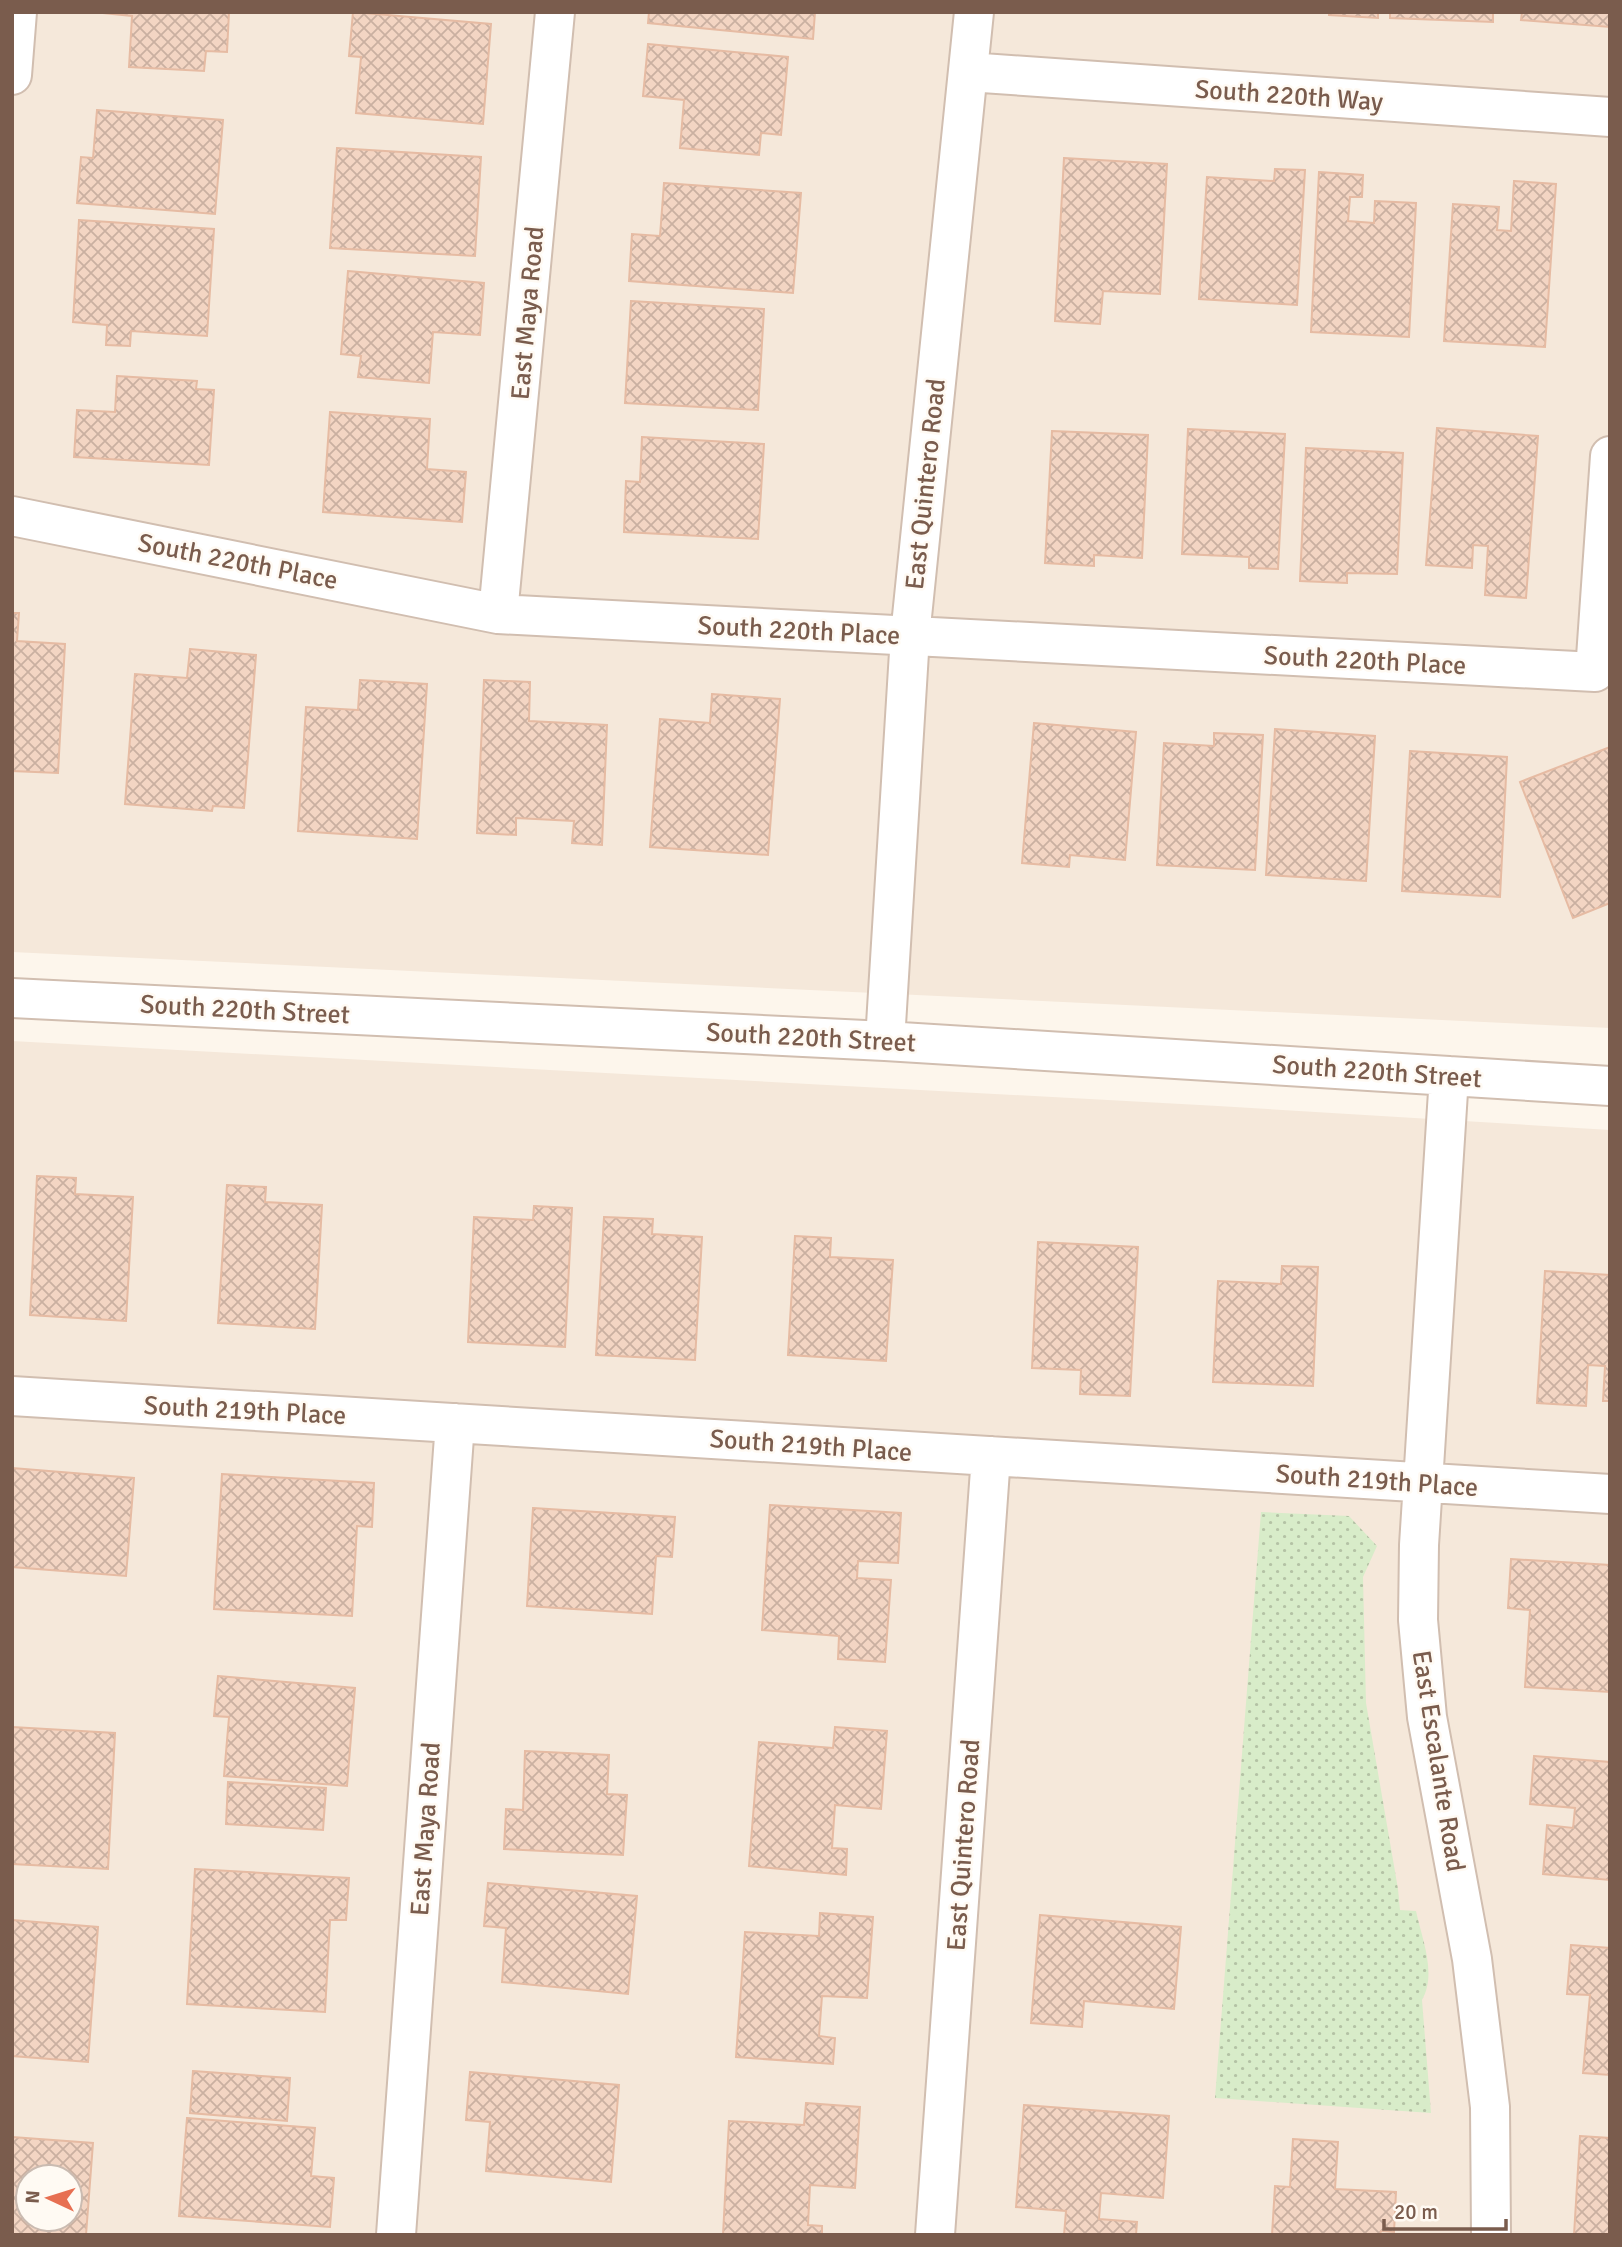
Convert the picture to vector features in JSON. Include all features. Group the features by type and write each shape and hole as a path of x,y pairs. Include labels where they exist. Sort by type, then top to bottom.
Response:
{"street":[{"path":"12,75 17,12"},
{"name":"East Maya Road","path":"498,614 555,12"},
{"name":"East Quintero Road","path":"885,1041 910,636 974,12"},
{"name":"South 220th Way","path":"968,72 1610,117"},
{"name":"South 220th Place","path":"12,516 498,614 1595,672 1610,456"},
{"name":"South 220th Street","path":"12,998 885,1041 1610,1086"},
{"name":"East Escalante Road","path":"1449,1076 1419,1545 1419,1620 1425,1703 1472,1959 1490,2107 1491,2235"},
{"name":"South 219th Place","path":"12,1396 1610,1494"},
{"name":"East Maya Road","path":"396,2235 455,1423"},
{"name":"East Quintero Road","path":"935,2235 991,1456"}],"shaded area":[{"path":"12,12 1610,12 1610,1028 12,952"},
{"path":"12,1041 1218,1106 1610,1130 1610,2235 12,2235"}],"green space":[{"path":"1261,1512 1349,1516 1377,1546 1363,1577 1366,1703 1400,1910 1416,1911 1427,1956 1428,1979 1422,2000 1431,2113 1215,2098"}],"building":[{"path":"93,12 229,12 227,52 206,51 204,71 129,67 132,16"},
{"path":"353,12 491,24 483,124 356,113 361,57 349,56"},
{"path":"649,12 815,12 813,39 648,23"},
{"path":"1329,12 1378,12 1378,18 1329,15"},
{"path":"1390,12 1493,12 1493,22 1390,18"},
{"path":"1522,12 1610,12 1610,27 1521,20"},
{"path":"648,44 788,57 781,135 761,133 759,155 680,148 684,100 643,96"},
{"path":"97,110 223,120 215,214 77,203 81,157 93,158"},
{"path":"337,148 481,157 475,256 330,248"},
{"path":"1064,158 1167,164 1160,294 1103,291 1100,324 1055,321"},
{"path":"1275,169 1305,170 1297,305 1199,299 1207,177 1274,181"},
{"path":"1319,172 1363,175 1362,197 1350,197 1348,221 1374,223 1375,201 1416,203 1409,337 1311,332"},
{"path":"1514,181 1556,184 1545,347 1444,341 1453,204 1499,207 1497,230 1511,231"},
{"path":"664,183 801,193 793,293 629,281 632,234 660,236"},
{"path":"79,220 214,229 207,336 131,331 130,346 106,345 107,325 73,322"},
{"path":"348,271 484,283 480,335 433,332 429,383 358,377 361,356 341,354"},
{"path":"631,301 764,309 758,410 625,403"},
{"path":"117,376 197,381 196,389 214,390 209,465 74,457 77,410 115,412"},
{"path":"330,412 430,419 427,469 466,472 462,522 323,512"},
{"path":"1437,428 1538,436 1526,598 1485,595 1488,546 1473,545 1472,568 1426,565"},
{"path":"1188,429 1285,434 1278,569 1249,568 1249,557 1182,554"},
{"path":"1052,431 1148,435 1142,558 1094,555 1094,566 1045,563"},
{"path":"642,437 764,444 758,539 624,532 626,481 640,482"},
{"path":"1306,448 1403,453 1397,574 1347,573 1347,583 1300,581"},
{"path":"12,613 19,613 17,641 65,644 58,773 12,771"},
{"path":"190,649 256,655 244,808 213,806 212,811 125,804 135,674 187,678"},
{"path":"360,680 427,684 417,839 298,831 306,707 358,710"},
{"path":"484,680 530,682 529,721 607,725 602,845 572,843 574,821 516,818 516,835 477,833"},
{"path":"712,694 780,699 768,855 650,847 660,719 710,723"},
{"path":"1034,723 1136,732 1125,860 1070,855 1069,867 1022,863"},
{"path":"1275,729 1375,736 1366,881 1266,875"},
{"path":"1214,733 1263,735 1255,870 1157,865 1164,743 1214,746"},
{"path":"1610,747 1610,903 1573,918 1520,782"},
{"path":"1410,751 1507,757 1500,897 1402,891"},
{"path":"37,1176 76,1178 75,1194 133,1197 126,1321 30,1315"},
{"path":"227,1185 266,1187 265,1202 322,1205 315,1329 218,1323"},
{"path":"534,1206 572,1208 565,1347 468,1342 474,1217 533,1220"},
{"path":"604,1217 653,1219 652,1234 702,1237 695,1360 596,1355"},
{"path":"795,1236 831,1238 830,1257 893,1260 886,1361 788,1355"},
{"path":"1038,1242 1138,1247 1130,1396 1080,1394 1081,1370 1032,1368"},
{"path":"1282,1266 1318,1267 1313,1386 1213,1382 1218,1281 1281,1284"},
{"path":"1545,1271 1610,1275 1610,1401 1603,1401 1605,1366 1588,1365 1586,1406 1537,1403"},
{"path":"12,1468 134,1478 126,1576 12,1567"},
{"path":"222,1474 374,1483 372,1527 357,1526 352,1616 214,1609"},
{"path":"770,1505 901,1513 898,1563 858,1561 857,1578 891,1580 885,1662 838,1659 839,1636 762,1630"},
{"path":"533,1508 675,1517 672,1557 656,1556 652,1614 527,1606"},
{"path":"1511,1559 1610,1565 1610,1692 1525,1687 1530,1610 1508,1608"},
{"path":"218,1676 355,1688 347,1786 224,1776 229,1717 214,1716"},
{"path":"12,1727 115,1733 108,1869 12,1864"},
{"path":"835,1727 887,1731 881,1809 835,1805 832,1848 847,1849 846,1875 749,1866 759,1742 833,1748"},
{"path":"525,1751 609,1755 607,1794 627,1795 623,1855 504,1849 506,1809 523,1810"},
{"path":"1534,1756 1610,1762 1610,1880 1543,1874 1547,1825 1573,1828 1575,1808 1530,1804"},
{"path":"228,1782 326,1788 323,1830 226,1824"},
{"path":"195,1869 349,1878 346,1920 330,1920 325,2012 187,2004"},
{"path":"488,1883 637,1896 628,1994 502,1982 506,1928 484,1926"},
{"path":"820,1913 873,1917 867,1998 822,1996 819,2036 835,2038 833,2064 736,2057 745,1932 819,1936"},
{"path":"1040,1915 1181,1927 1174,2009 1084,2001 1082,2027 1031,2023"},
{"path":"12,1920 98,1927 88,2062 12,2056"},
{"path":"1571,1945 1610,1948 1610,2075 1583,2073 1590,1995 1567,1994"},
{"path":"193,2071 290,2078 287,2121 190,2113"},
{"path":"470,2072 619,2085 611,2182 486,2171 490,2122 466,2120"},
{"path":"806,2103 860,2107 855,2188 810,2185 808,2225 822,2226 822,2235 723,2235 729,2121 804,2125"},
{"path":"1024,2105 1169,2116 1163,2198 1101,2193 1099,2219 1137,2222 1136,2235 1064,2235 1066,2211 1016,2207"},
{"path":"187,2118 315,2128 311,2176 334,2178 330,2227 179,2216"},
{"path":"1580,2136 1610,2138 1610,2235 1574,2235"},
{"path":"12,2137 93,2143 86,2235 12,2235"},
{"path":"1293,2139 1338,2142 1335,2189 1396,2192 1394,2232 1381,2231 1380,2235 1272,2235 1275,2186 1290,2187"}]}
